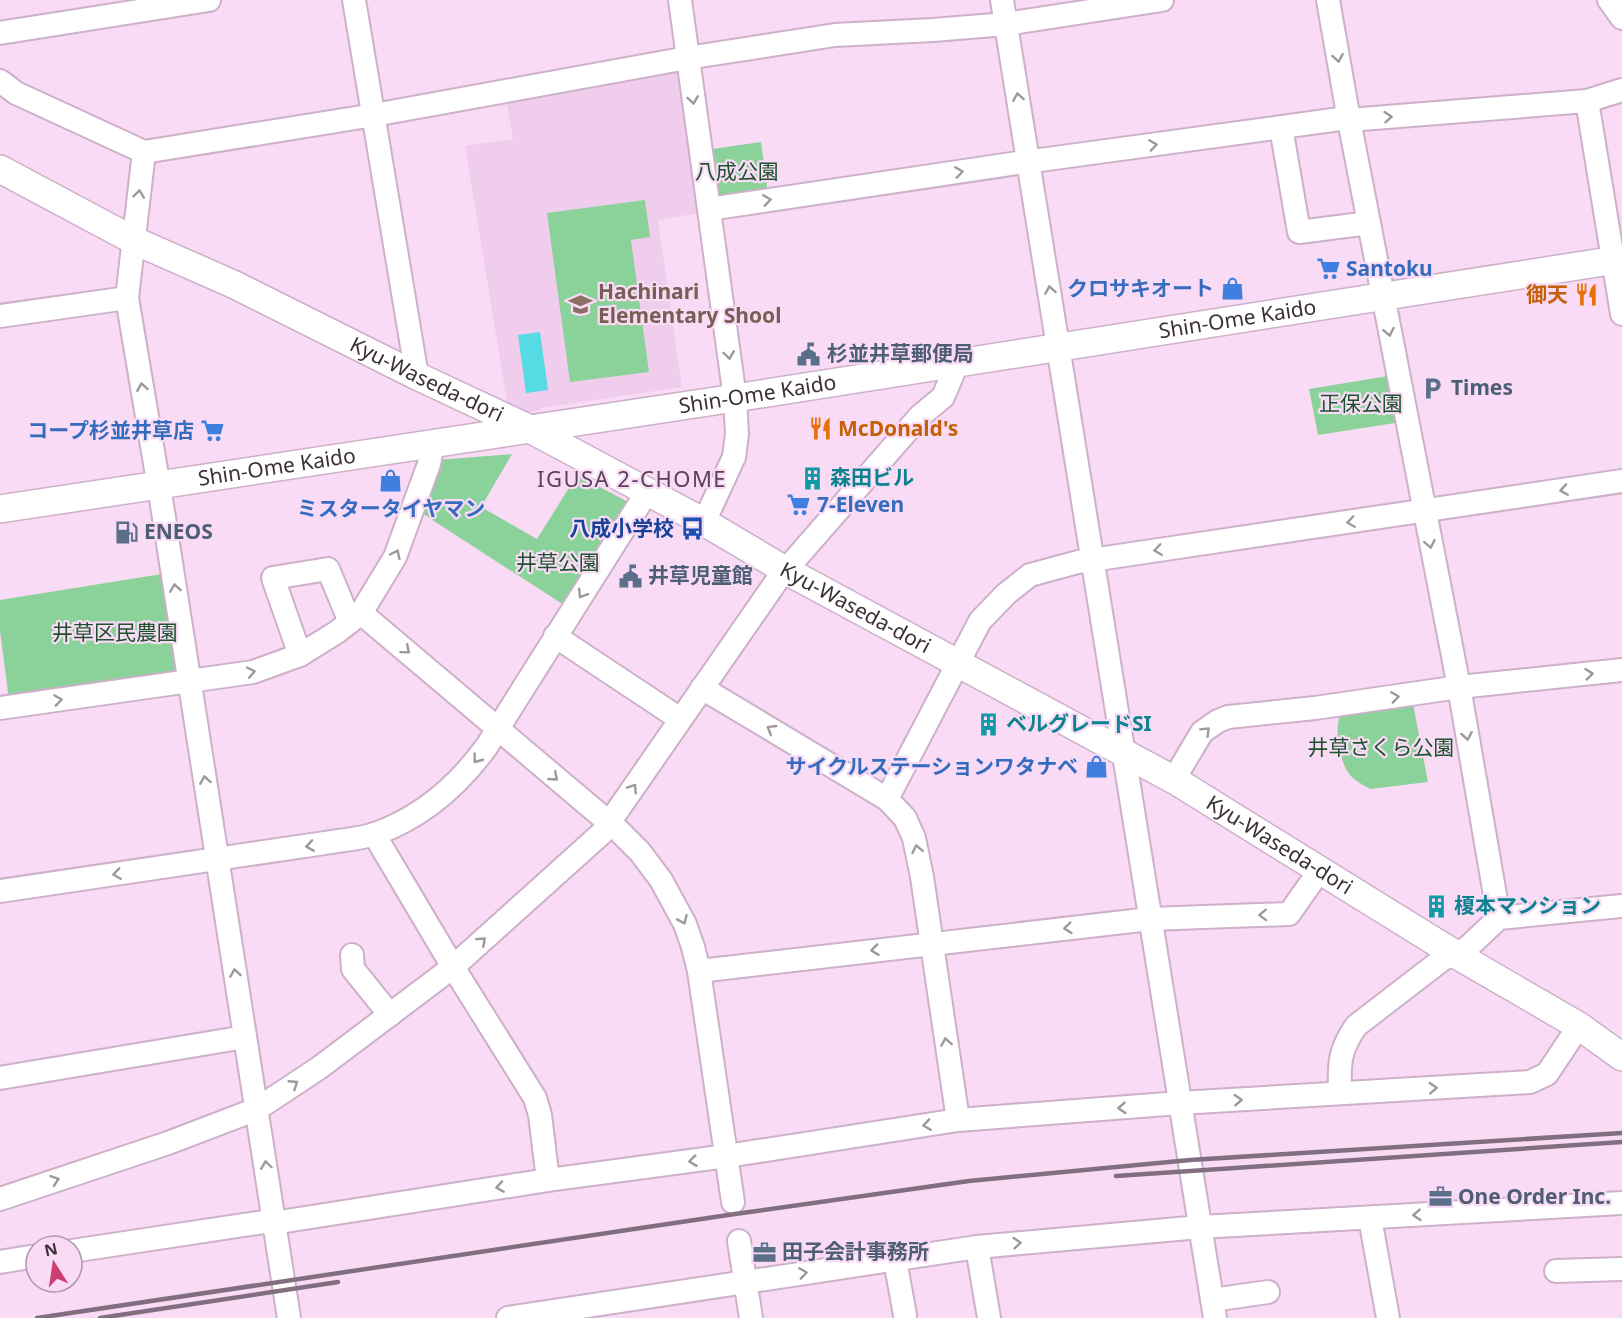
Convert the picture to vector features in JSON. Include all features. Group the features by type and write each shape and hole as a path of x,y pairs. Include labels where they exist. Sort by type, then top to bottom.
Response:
{"main road":[{"name":"Kyu-Waseda-dori","path":"0,169 133,240 235,285 417,376 530,429 704,522 785,570 1176,781 1455,954 1579,1026 1622,1057"},
{"name":"Shin-Ome Kaido","path":"0,510 957,364 1618,260"}],"street":[{"path":"0,33 209,0"},
{"path":"354,0 417,376"},
{"path":"680,0 735,398 737,445 734,457 704,522"},
{"path":"1002,0 1213,1309 1268,1292"},
{"path":"0,81 16,93 144,152 374,115 687,58 835,35 1006,24 1161,0"},
{"path":"1328,0 1382,296 1459,687 1499,918"},
{"path":"1609,0 1622,18"},
{"path":"709,209 1340,119 1587,101 1622,90"},
{"path":"1587,101 1618,260 1622,314"},
{"path":"1281,127 1299,232 1369,223"},
{"path":"144,152 127,298 159,486 289,1318"},
{"path":"0,316 127,298"},
{"path":"0,1199 168,1143 257,1109 319,1068 453,967 602,833 785,570 920,416 943,397 957,364"},
{"path":"0,708 253,672 300,655 337,632 355,617 395,557 429,464 433,443"},
{"path":"887,799 980,621 1000,600 1030,575 1045,569 1094,560 1622,481"},
{"path":"0,891 217,861 374,834 415,816 451,789 475,763 647,492"},
{"path":"300,655 273,578 328,568 355,617 498,728 640,852 674,902 685,924 699,971 733,1202"},
{"path":"555,636 680,719"},
{"path":"1176,781 1180,769 1202,732 1228,717 1315,708 1459,687 1622,670"},
{"path":"702,688 887,799 905,818 914,838 958,1120"},
{"path":"374,834 453,967 536,1098 548,1180"},
{"path":"699,971 1150,919 1289,914 1320,870"},
{"path":"1340,1093 1339,1062 1347,1040 1356,1026 1443,959 1467,948 1499,918 1622,906"},
{"path":"352,955 353,969 390,1015"},
{"path":"84,1249 264,1222 273,1223 548,1180 727,1156 958,1120 1180,1103 1530,1082 1548,1074 1579,1026"},
{"path":"0,1078 245,1037"},
{"path":"508,1318 644,1308 745,1281 977,1247 1200,1227 1622,1203"},
{"path":"1370,1218 1388,1318"},
{"path":"739,1241 751,1318"},
{"path":"977,1247 989,1318"},
{"path":"0,1258 24,1257"},
{"path":"896,1260 905,1315"},
{"path":"1557,1271 1622,1269"}],"shaded area":[{"name":"Hachinari Elementary Shool","path":"677,71 682,76 699,213 658,220 682,387 541,408 541,410 524,413 507,402 465,146 513,139 506,100"}],"green space":[{"name":"八成公園","path":"761,142 768,194 713,202 705,150"},
{"path":"645,200 650,237 631,240 649,372 570,382 547,213"},
{"name":"正保公園","path":"1388,376 1395,423 1318,435 1309,389"},
{"name":"井草公園","path":"512,454 481,507 537,539 577,475 632,504 567,607 420,512 437,460"},
{"name":"井草区民農園","path":"162,574 178,671 174,676 9,700 0,631 0,600"},
{"name":"井草さくら公園","path":"1413,704 1428,782 1370,789 1354,779 1346,770 1339,745 1338,727 1341,714"}],"water":[{"path":"540,332 548,390 526,393 518,335"}],"railway":[{"path":"37,1318 969,1181 1190,1160 1622,1133"},
{"path":"1116,1176 1622,1142"},
{"path":"100,1318 338,1282"}],"place":[{"name":"Santoku","path":"1328,269"},
{"name":"クロサキオート","path":"1232,289"},
{"name":"御天","path":"1586,295"},
{"name":"Hachinari Elementary Shool","path":"580,304"},
{"name":"杉並井草郵便局","path":"809,354"},
{"name":"Times","path":"1433,388"},
{"name":"McDonald's","path":"820,429"},
{"name":"コープ杉並井草店","path":"212,431"},
{"name":"森田ビル","path":"812,478"},
{"name":"ミスタータイヤマン","path":"391,481"},
{"name":"7-Eleven","path":"799,505"},
{"name":"八成小学校","path":"692,529"},
{"name":"ENEOS","path":"126,532"},
{"name":"井草児童館","path":"630,576"},
{"name":"ベルグレードSI","path":"988,724"},
{"name":"サイクルステーションワタナベ","path":"1096,767"},
{"name":"榎本マンション","path":"1436,906"},
{"name":"One Order Inc.","path":"1440,1197"},
{"name":"田子会計事務所","path":"764,1252"}],"district":[{"name":"IGUSA 2-CHOME","path":"632,479"}]}
